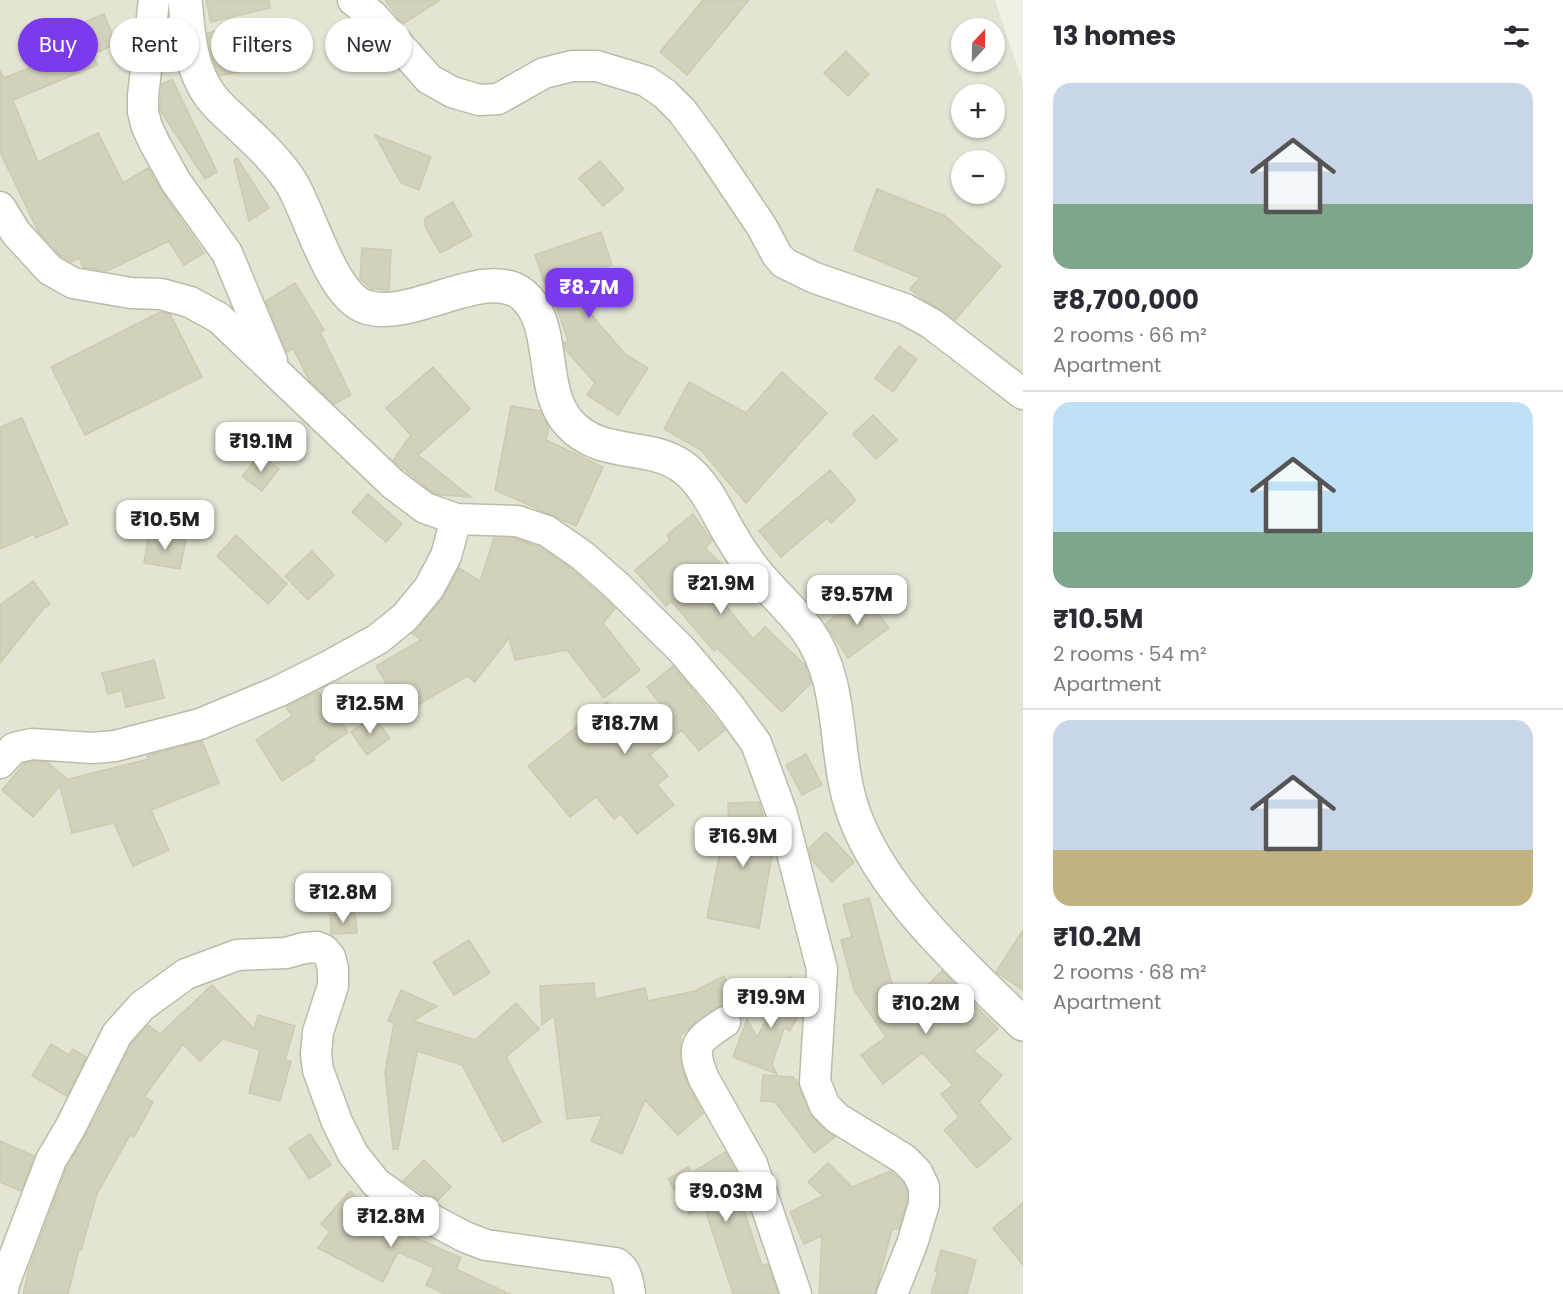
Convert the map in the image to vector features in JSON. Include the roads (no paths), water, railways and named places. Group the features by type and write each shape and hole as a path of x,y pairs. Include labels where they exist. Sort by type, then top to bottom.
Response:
{"street":[{"path":"154,0 144,86 143,112 147,127 176,182 227,254 278,374"},
{"path":"185,0 190,48 202,82 212,98 262,147 291,183 334,274 355,303 368,308 385,310 405,308 455,292 498,286 513,289 524,295 541,324 556,402 566,420 578,433 615,449 666,458 681,465 696,478 714,503 732,539 809,633 824,658 831,682 846,789 855,816 881,867 940,942 1023,1024"},
{"path":"353,0 373,16 429,79 452,92 479,100 498,99 544,73 572,66 597,66 646,81 665,94 682,111 707,145 784,263 815,278 905,309 932,324 1023,394"},
{"path":"0,207 16,233 50,270 73,283 131,293 161,294 190,302 219,318 393,483 425,508 456,519 517,521 547,531 583,556 617,586 681,649 727,703 756,743 782,814 822,969 815,1082 825,1106 837,1118 904,1159 917,1172 924,1187 924,1204 912,1244 892,1294"},
{"path":"0,763 14,748 32,744 93,748 115,746 200,724 277,692 330,666 378,639 405,616 429,588 446,556 456,519"},
{"path":"2,1294 51,1161 117,1034 142,1006 186,974 237,955 286,952 317,947 324,950 330,957 333,969 333,986 318,1032 316,1054 318,1070 337,1122 353,1154 376,1183 412,1209 465,1237 486,1245 616,1263 623,1267 630,1294"},
{"path":"725,1022 703,1037 698,1044 696,1052 698,1065 752,1164 796,1294"}]}
